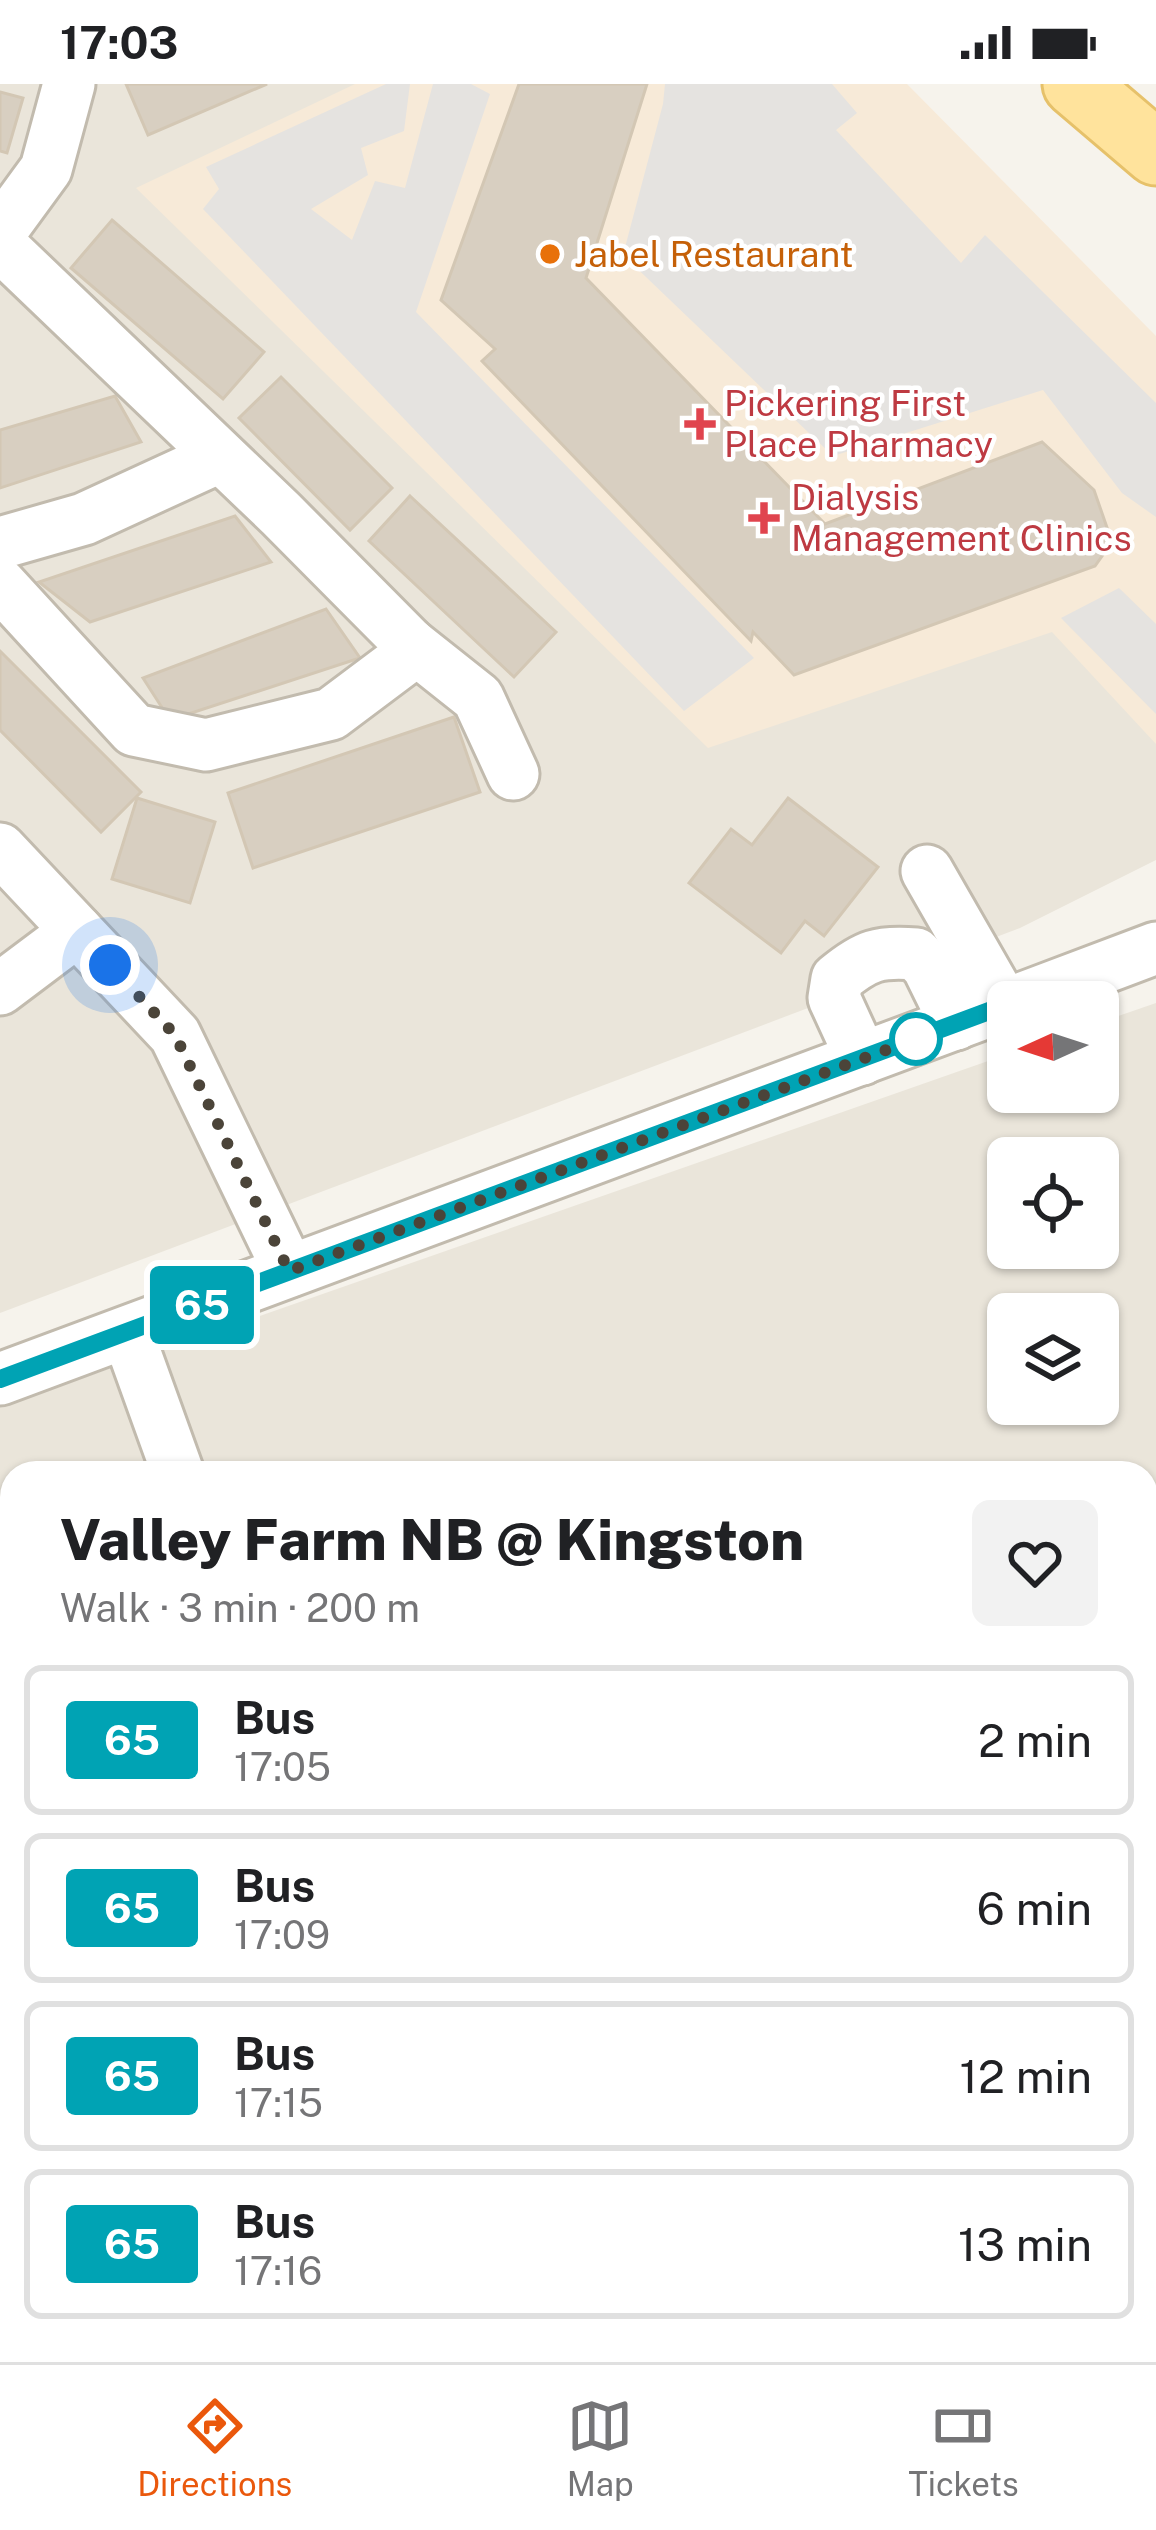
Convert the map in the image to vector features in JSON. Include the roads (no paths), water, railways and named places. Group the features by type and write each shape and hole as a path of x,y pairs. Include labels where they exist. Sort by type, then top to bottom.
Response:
{"main road":[{"path":"1075,84 1156,153"}],"street":[{"path":"0,232 46,169 69,84"},
{"path":"0,245 410,644 478,698 512,774"},
{"path":"0,543 84,519 219,457"},
{"path":"0,584 134,730 206,746 331,714 403,660 410,644"},
{"path":"7,866 77,931 175,1035 289,1271"},
{"path":"926,871 995,981"},
{"path":"0,989 77,931"},
{"path":"1069,981 1156,948"},
{"path":"862,1059 834,998 837,979 854,964 883,951 916,954 956,1024"},
{"path":"0,1379 987,1012"},
{"path":"128,1334 174,1461"}],"place":[{"name":"Jabel Restaurant","path":"550,254"},
{"name":"Pickering First Place Pharmacy","path":"700,424"},
{"name":"Dialysis Management Clinics","path":"764,518"}]}
